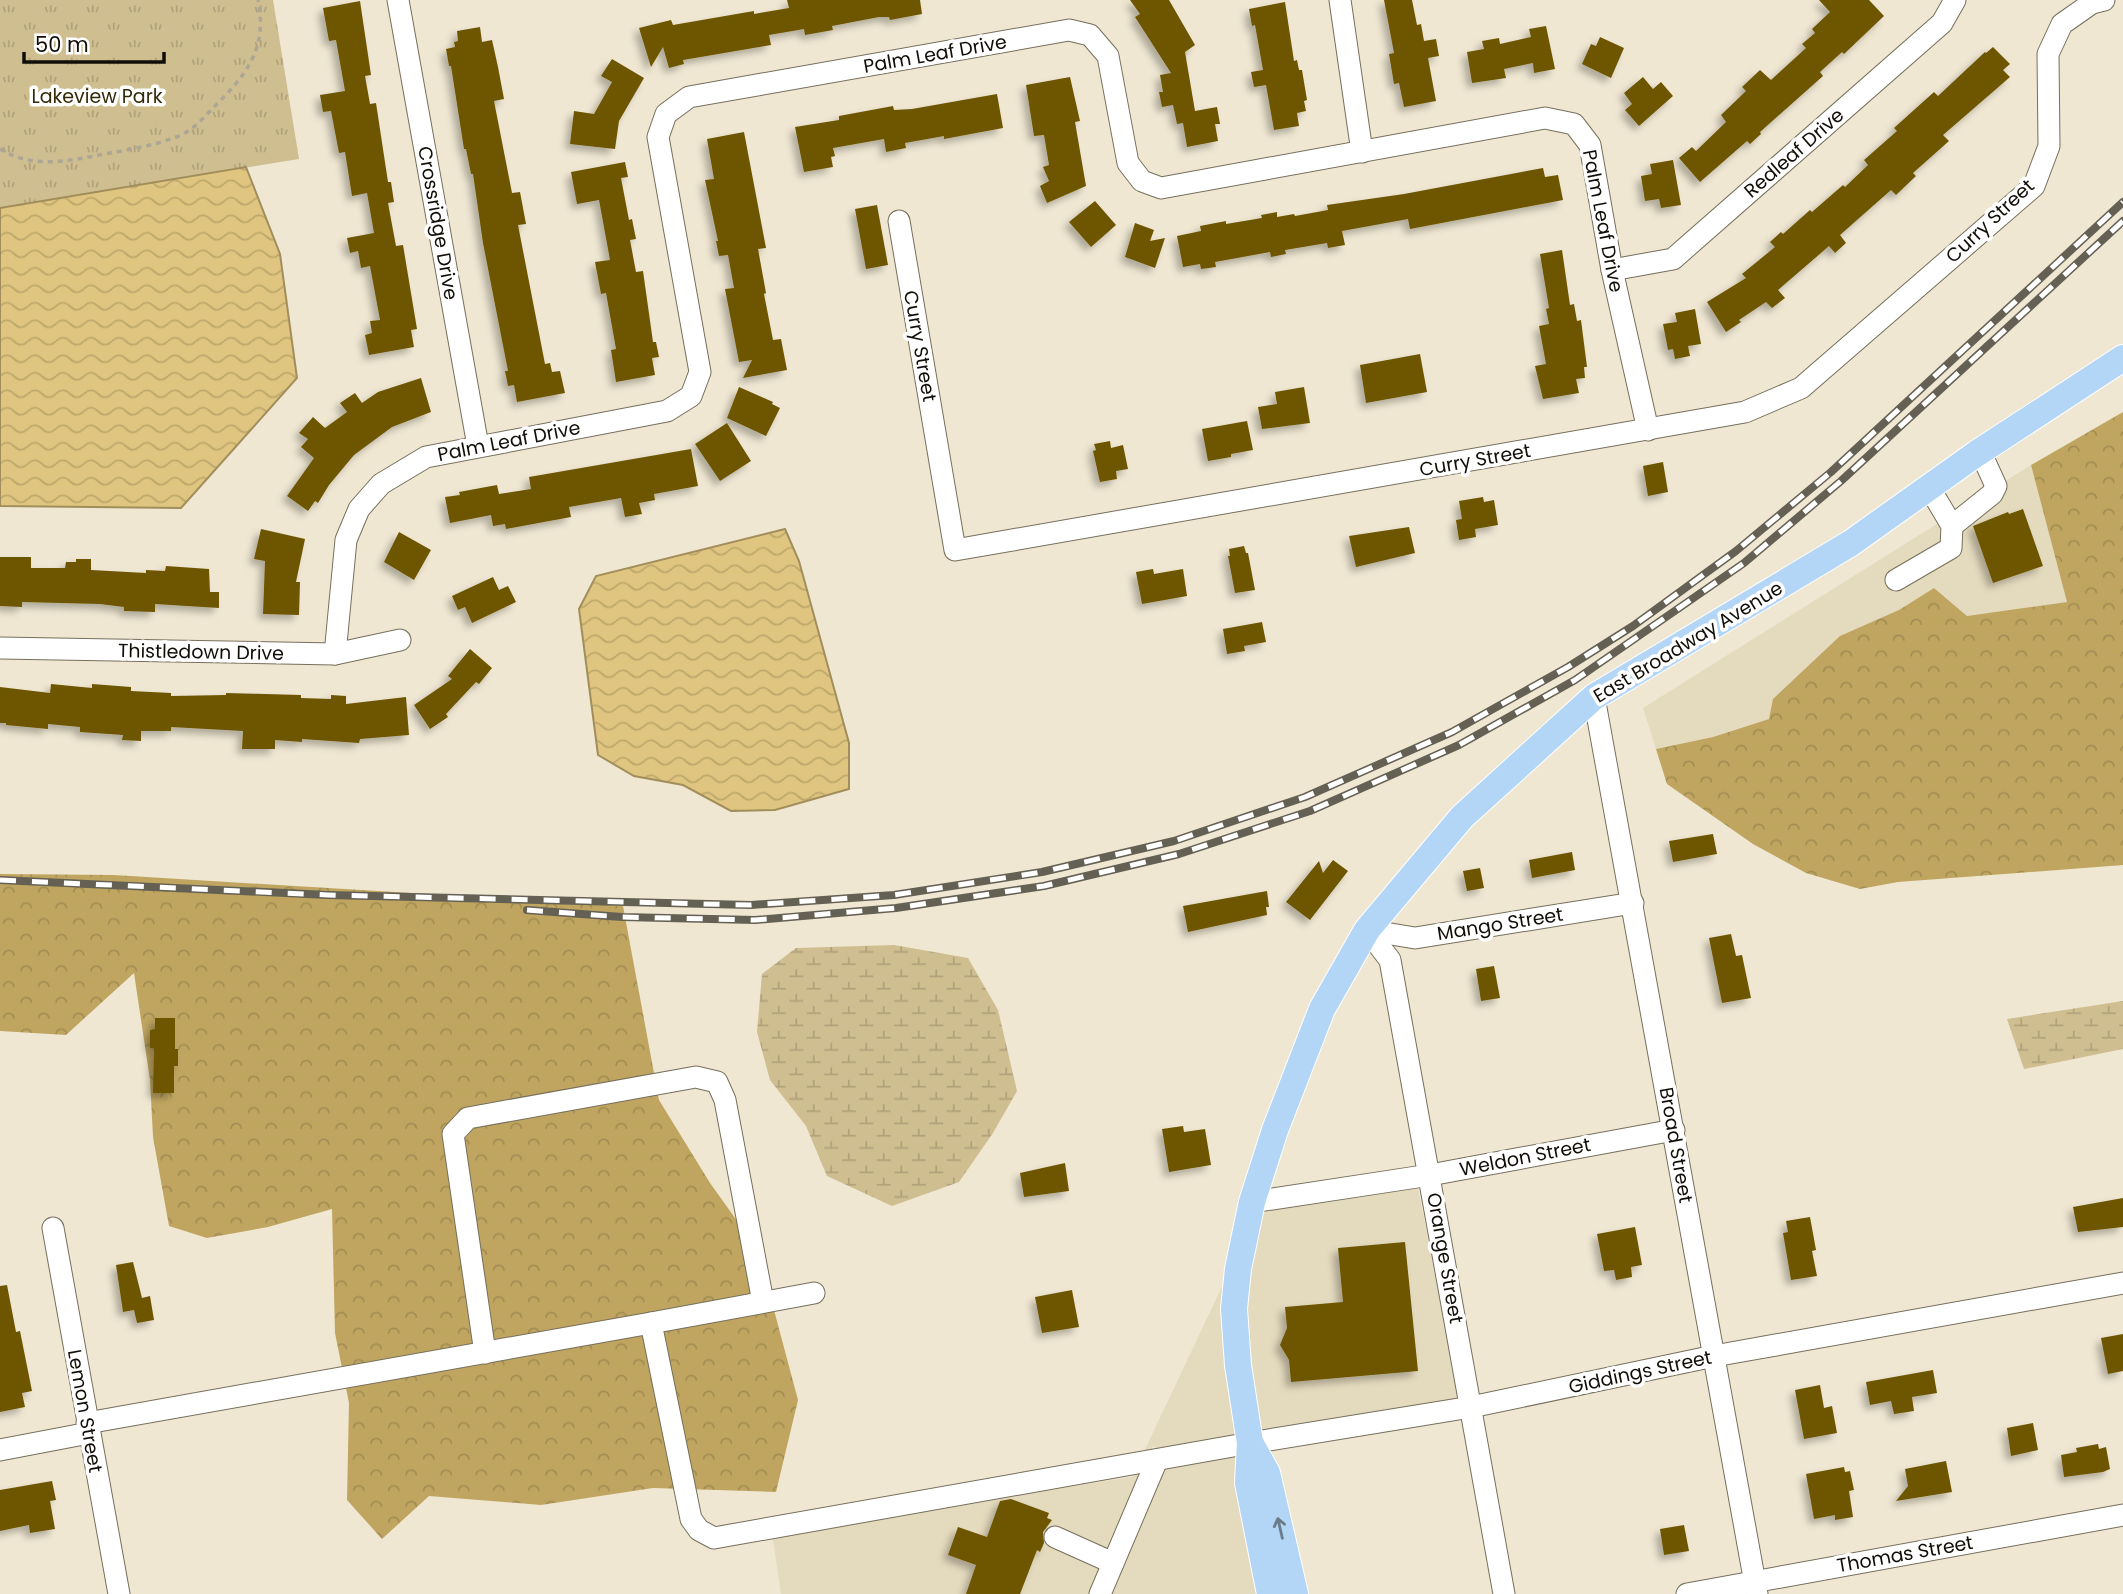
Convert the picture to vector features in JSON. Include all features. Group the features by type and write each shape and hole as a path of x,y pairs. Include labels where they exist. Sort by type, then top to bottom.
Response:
{"main road":[{"name":"East Broadway Avenue","path":"1250,1443 1238,1365 1234,1309 1238,1269 1252,1202 1275,1130 1322,1009 1367,930 1462,817 1594,697 1851,542 1980,451 2123,358"},
{"path":"1250,1443 1248,1483 1270,1594"},
{"path":"1250,1443 1267,1474 1295,1594"}],"street":[{"name":"Crossridge Drive","path":"398,0 478,446"},
{"path":"1340,0 1362,152"},
{"name":"Redleaf Drive","path":"1612,270 1673,259 1942,23 1955,0"},
{"name":"Curry Street","path":"898,221 955,550 1648,430 1745,412 1801,388 2034,186 2049,146 2048,54 2062,24 2092,3 2104,0"},
{"name":"Palm Leaf Drive","path":"335,654 346,540 359,509 381,484 426,457 667,411 691,396 699,372 658,137 666,114 689,97 1069,30 1090,35 1108,56 1128,163 1142,181 1161,188 1545,118 1574,124 1590,145 1612,270 1648,430"},
{"path":"1952,526 1992,494 1996,486 1980,451"},
{"path":"1896,580 1951,548 1952,526 1929,487"},
{"name":"Thistledown Drive","path":"0,648 335,654 400,640"},
{"name":"Broad Street","path":"1594,697 1756,1588"},
{"name":"Mango Street","path":"1367,930 1415,938 1633,903"},
{"name":"Orange Street","path":"1367,930 1390,960 1504,1594"},
{"path":"485,1353 453,1134 468,1118 696,1077 717,1082 725,1100 763,1302"},
{"name":"Weldon Street","path":"1252,1202 1430,1175 1674,1130"},
{"name":"Lemon Street","path":"53,1228 119,1594"},
{"name":"Giddings Street","path":"651,1323 691,1519 699,1530 714,1538 1250,1443 1471,1407 1714,1356 2123,1283"},
{"path":"0,1450 88,1428 814,1293"},
{"path":"1100,1594 1157,1460"},
{"name":"Thomas Street","path":"1687,1594 1756,1588 2123,1515"},
{"path":"1055,1537 1113,1563"}],"path":[{"path":"0,149 25,160 66,162 157,144 183,134 194,127 241,80 253,59 260,35 258,0"}],"shaded area":[{"path":"2031,465 2067,602 1967,616 1934,588 1899,610 1769,719 1713,737 1656,749 1643,708"},
{"path":"1418,1188 1459,1398 1258,1431 1244,1309 1260,1211"},
{"path":"1227,1276 1239,1434 1158,1449 1153,1446 1089,1594 781,1594 772,1533 1132,1477"},
{"path":"1240,1456 1260,1594 1111,1594 1164,1470"}],"green space":[{"name":"Lakeview Park","path":"0,0 273,0 299,159 0,208"},
{"path":"2123,412 2123,865 1898,882 1860,889 1806,873 1753,844 1667,784 1656,749 1713,737 1769,719 1773,699 1840,636 1899,610 1934,588 1967,616 2067,602 2031,465"},
{"path":"0,874 114,875 623,906 659,1100 710,1183 758,1250 798,1400 776,1492 653,1488 541,1505 429,1496 382,1539 347,1500 349,1403 335,1333 332,1209 268,1227 207,1238 169,1226 153,1137 150,1080 134,973 66,1035 0,1031"},
{"path":"894,945 968,958 998,1010 1017,1091 993,1133 959,1182 892,1206 827,1176 806,1126 770,1080 757,1032 762,974 796,948"},
{"path":"2123,1001 2123,1049 2024,1069 2007,1019"}],"water":[{"path":"246,167 280,254 297,378 181,508 0,506 0,208"},
{"path":"785,529 799,561 849,743 849,789 775,810 731,811 683,785 634,776 598,755 579,609 596,576"}],"building":[{"path":"787,0 920,0 922,14 890,20 889,17 879,17 832,26 833,30 805,35 804,29 769,35 771,45 683,60 684,64 669,68 663,47 651,67 639,28 671,20 673,25 754,11 754,14 789,8"},
{"path":"1130,0 1169,0 1195,45 1185,52 1195,111 1217,107 1220,124 1215,124 1218,141 1187,147 1183,123 1177,124 1173,105 1162,107 1160,75 1171,73 1135,17 1140,14"},
{"path":"1384,0 1412,0 1417,25 1421,24 1424,41 1436,39 1439,56 1428,58 1436,101 1404,107 1399,83 1394,84 1389,54 1394,53"},
{"path":"1819,0 1869,0 1884,16 1844,54 1842,52 1820,72 1823,76 1750,144 1747,141 1700,182 1679,158 1692,147 1696,151 1726,122 1721,115 1746,91 1742,87 1760,70 1771,80 1806,48 1802,44 1815,33 1812,29 1830,12"},
{"path":"360,1 371,75 365,76 370,104 376,103 388,182 391,182 394,202 388,203 396,246 403,245 417,329 411,330 414,347 369,355 365,335 372,333 370,321 380,320 370,266 361,268 358,251 350,253 347,238 374,233 367,193 352,196 345,152 339,153 331,111 323,112 320,95 345,91 336,40 329,41 323,8"},
{"path":"1285,2 1294,61 1297,60 1299,70 1302,70 1307,100 1304,101 1306,111 1297,113 1299,126 1274,130 1266,85 1254,87 1251,72 1263,70 1255,25 1252,26 1249,9"},
{"path":"1546,26 1555,69 1534,73 1533,63 1504,69 1506,78 1472,83 1467,52 1484,49 1482,41 1499,38 1500,44 1531,37 1529,29"},
{"path":"480,27 482,42 492,40 498,67 504,99 494,101 512,193 520,192 526,224 518,225 545,364 550,363 552,372 560,371 565,393 517,402 514,385 508,386 505,371 508,371 483,243 473,174 464,149 446,49 455,47 454,42 458,41 457,31"},
{"path":"1600,37 1624,48 1611,78 1582,64 1591,44 1596,46"},
{"path":"1993,47 2010,64 2003,70 2010,77 1943,135 1949,141 1913,173 1916,176 1896,195 1891,190 1840,235 1846,243 1835,253 1829,246 1778,290 1785,298 1772,308 1766,302 1726,332 1707,302 1746,278 1742,274 1775,247 1770,242 1810,210 1812,212 1843,185 1845,187 1868,165 1864,160 1897,131 1894,128 1934,92 1938,96"},
{"path":"612,59 644,78 619,121 615,149 570,144 574,111 594,114 612,82 601,76"},
{"path":"1070,77 1080,121 1075,122 1086,186 1047,203 1040,186 1049,181 1043,167 1049,165 1044,135 1034,136 1026,85"},
{"path":"1643,77 1653,89 1661,82 1673,96 1639,126 1625,110 1632,104 1624,93"},
{"path":"997,94 1003,128 905,143 906,148 886,152 884,139 833,148 833,167 804,172 795,127 839,120 839,116 893,106 894,110 912,109"},
{"path":"744,132 766,248 758,249 766,293 764,294 773,340 781,339 787,370 743,378 752,360 739,362 725,289 734,288 728,255 719,256 705,180 714,179 707,139"},
{"path":"1673,160 1681,205 1661,208 1659,199 1645,201 1641,176 1652,174 1650,164"},
{"path":"625,162 628,177 621,178 629,220 632,219 636,239 630,240 636,272 643,271 653,342 656,342 659,357 652,358 655,375 616,382 611,350 616,349 606,293 601,294 595,262 610,260 599,200 577,204 571,172"},
{"path":"1543,168 1545,177 1558,175 1563,200 1410,229 1408,219 1342,231 1345,245 1328,248 1327,243 1285,250 1286,254 1271,257 1270,252 1215,262 1216,267 1201,269 1200,264 1183,267 1177,236 1201,231 1200,226 1262,218 1261,215 1277,212 1277,217 1295,216 1328,210 1327,205 1404,194"},
{"path":"1095,201 1116,225 1091,247 1069,222"},
{"path":"877,205 888,265 866,269 855,209"},
{"path":"1135,223 1154,230 1150,241 1165,238 1155,268 1125,257"},
{"path":"1562,250 1570,305 1574,304 1577,321 1581,320 1587,367 1584,367 1585,378 1576,379 1579,393 1543,399 1535,366 1546,364 1539,326 1549,324 1546,309 1549,308 1540,254"},
{"path":"1695,309 1701,344 1688,346 1690,356 1675,359 1673,349 1668,350 1663,324 1677,322 1675,313"},
{"path":"1420,354 1427,392 1366,403 1360,365"},
{"path":"421,378 431,412 392,427 354,455 318,503 315,501 308,511 287,496 314,458 301,447 308,439 299,433 313,417 325,428 347,412 340,403 355,393 362,403 378,392"},
{"path":"739,387 773,402 772,404 780,408 766,436 727,418"},
{"path":"1304,387 1310,423 1262,429 1258,407 1277,404 1275,392"},
{"path":"1247,421 1253,450 1208,461 1202,429"},
{"path":"727,423 751,461 720,481 695,444"},
{"path":"1110,441 1111,448 1123,445 1128,469 1116,471 1117,479 1100,482 1094,444"},
{"path":"691,449 698,486 654,494 655,500 639,503 642,514 625,517 621,498 569,507 571,517 506,529 505,524 493,526 491,515 450,523 445,497 460,495 459,492 497,485 499,494 531,489 529,477"},
{"path":"1663,462 1668,492 1648,496 1643,466"},
{"path":"1483,497 1484,502 1494,500 1498,525 1475,529 1476,537 1459,540 1456,520 1462,519 1459,501"},
{"path":"2023,509 2043,566 1993,583 1973,526"},
{"path":"1409,527 1415,553 1356,567 1349,536"},
{"path":"261,529 305,539 296,582 300,582 299,615 263,614 265,561 254,559"},
{"path":"399,532 431,550 414,580 384,562"},
{"path":"1244,546 1248,553 1255,590 1235,593 1229,549"},
{"path":"0,557 31,557 31,568 65,568 66,562 91,559 91,570 146,573 146,570 165,571 166,566 209,569 210,592 219,592 219,608 155,604 155,612 124,611 124,607 100,604 22,602 22,607 0,606"},
{"path":"1153,569 1154,574 1183,569 1187,596 1142,604 1136,572"},
{"path":"493,577 499,590 508,586 516,602 472,623 465,607 458,610 452,596"},
{"path":"1262,622 1266,642 1244,646 1245,651 1227,654 1223,629"},
{"path":"470,649 492,668 479,684 476,682 446,714 448,717 430,729 414,705 452,679 448,676"},
{"path":"51,684 92,688 92,684 131,687 131,691 171,693 171,696 226,693 301,695 301,698 331,699 331,695 346,696 346,704 406,697 409,735 360,739 359,743 275,740 275,749 242,749 243,731 171,727 171,731 141,731 141,741 122,740 123,735 80,732 80,727 48,724 48,729 0,723 0,687 50,693"},
{"path":"1713,834 1717,854 1673,862 1669,841"},
{"path":"1572,852 1575,870 1532,878 1529,860"},
{"path":"1333,860 1348,871 1310,920 1286,902 1319,861 1323,873"},
{"path":"1480,868 1484,888 1467,891 1463,871"},
{"path":"1267,891 1267,915 1188,932 1183,906"},
{"path":"1731,934 1736,956 1742,955 1751,998 1722,1003 1709,938"},
{"path":"1494,966 1500,998 1481,1001 1476,969"},
{"path":"155,1018 175,1018 178,1066 174,1066 174,1093 153,1093 154,1048 150,1048 150,1030 155,1029"},
{"path":"1183,1126 1184,1132 1205,1129 1211,1165 1169,1172 1162,1129"},
{"path":"1065,1163 1069,1191 1024,1197 1020,1173"},
{"path":"2123,1198 2123,1227 2078,1232 2073,1207"},
{"path":"1810,1217 1817,1276 1791,1280 1783,1233 1788,1232 1786,1221"},
{"path":"1635,1227 1642,1265 1631,1267 1632,1277 1616,1280 1614,1270 1604,1271 1597,1234"},
{"path":"1405,1242 1418,1371 1291,1382 1289,1360 1280,1345 1287,1328 1285,1307 1343,1302 1338,1248"},
{"path":"133,1262 142,1298 150,1296 154,1320 137,1323 134,1310 123,1312 116,1265"},
{"path":"7,1285 32,1391 22,1393 25,1407 0,1412 0,1286"},
{"path":"1072,1290 1079,1327 1042,1333 1035,1297"},
{"path":"2123,1334 2123,1371 2108,1374 2101,1338"},
{"path":"1933,1370 1937,1393 1912,1397 1914,1411 1894,1414 1891,1401 1870,1405 1866,1382"},
{"path":"1820,1385 1824,1408 1832,1406 1837,1433 1804,1439 1795,1390"},
{"path":"2033,1423 2038,1450 2011,1456 2007,1428"},
{"path":"2098,1444 2099,1449 2106,1447 2110,1469 2064,1477 2061,1455 2077,1452 2076,1448"},
{"path":"1946,1461 1952,1492 1896,1501 1908,1486 1905,1469"},
{"path":"1844,1467 1845,1472 1850,1471 1854,1490 1849,1491 1853,1517 1835,1520 1835,1515 1814,1519 1806,1474"},
{"path":"52,1481 56,1500 50,1501 55,1529 30,1533 29,1525 0,1531 0,1490"},
{"path":"1011,1499 1049,1513 1047,1518 1052,1520 1043,1532 1044,1543 1040,1552 1037,1550 1020,1594 966,1594 976,1565 948,1555 958,1527 987,1537 1000,1501"},
{"path":"1684,1525 1689,1551 1664,1555 1660,1529"}],"railway":[{"path":"0,880 328,895 751,905 894,895 1042,872 1174,841 1305,797 1452,732 1568,667 1633,626 1736,551 1831,472 2123,202"},
{"path":"527,910 622,917 755,920 896,908 1044,886 1179,854 1310,811 1459,745 1575,680 1744,563 1841,481 2123,221"}]}
